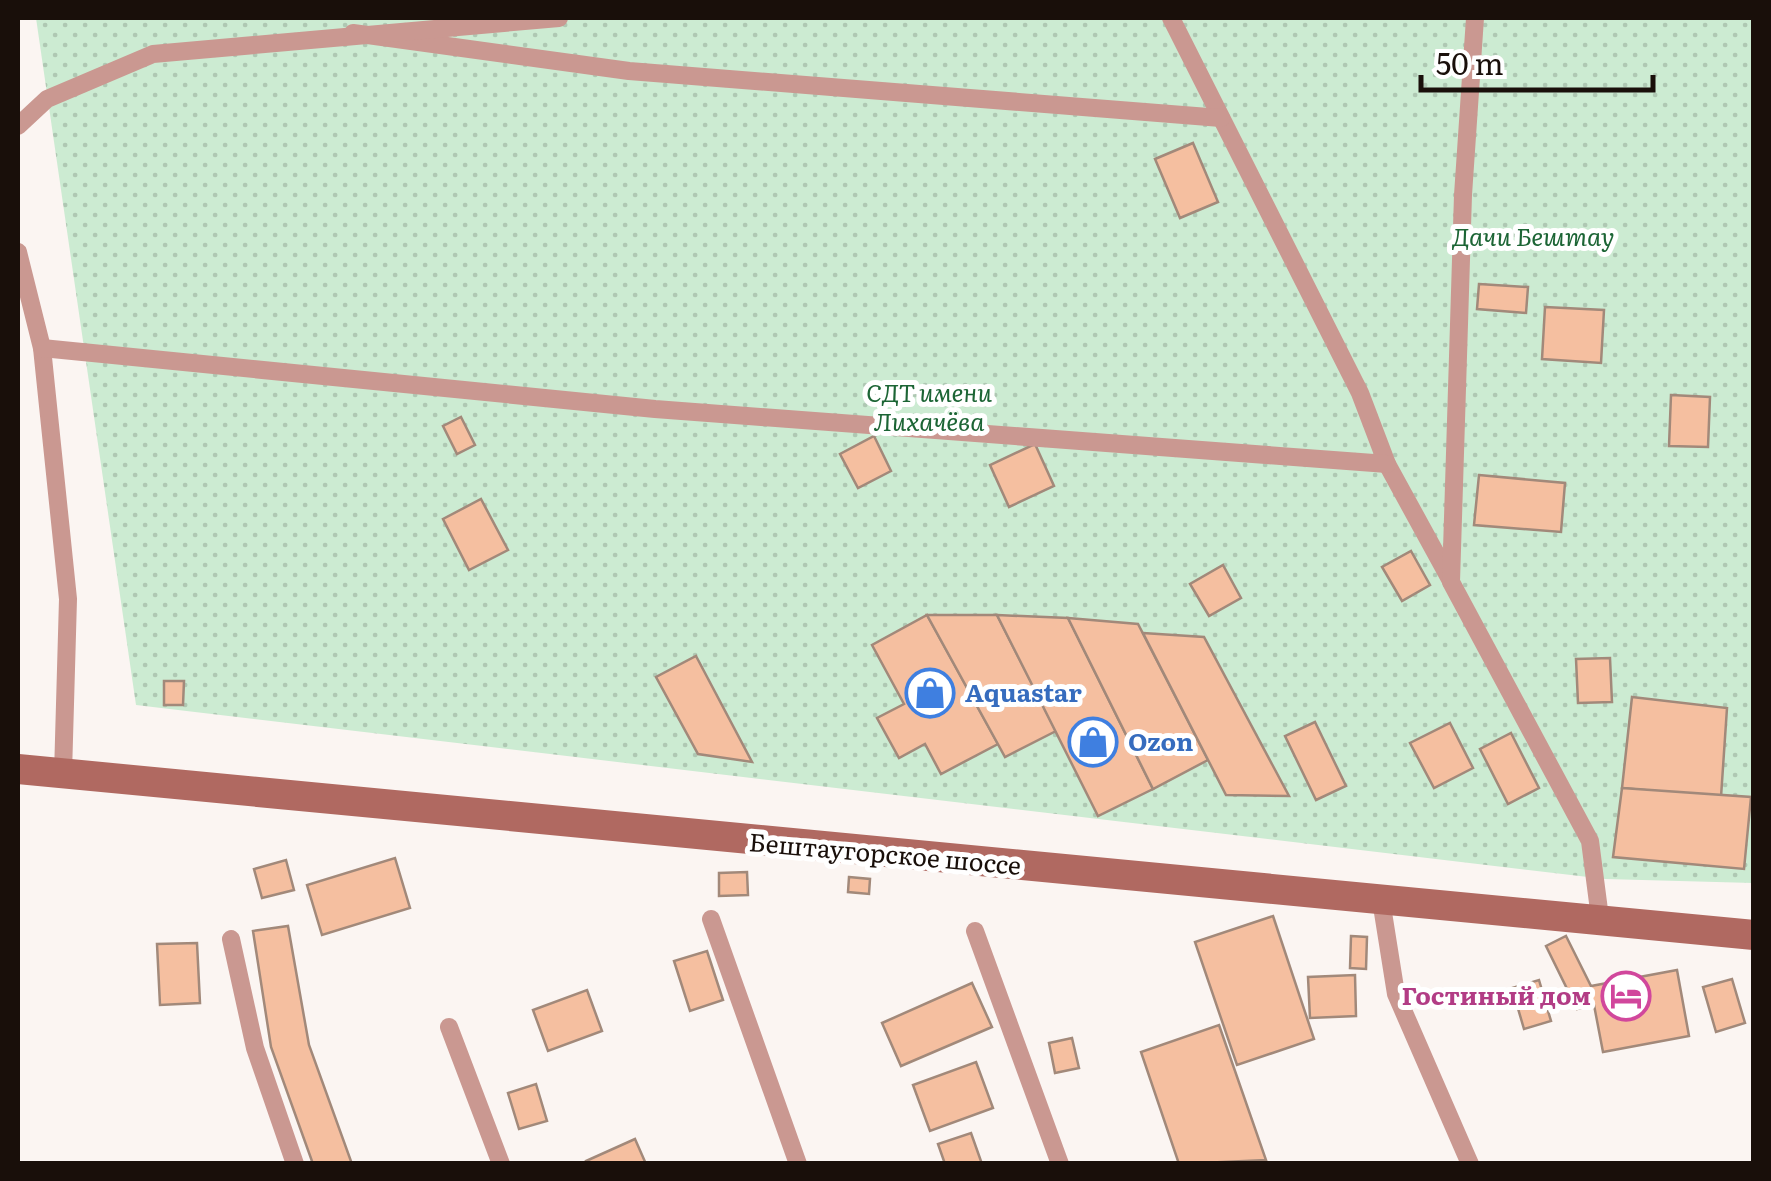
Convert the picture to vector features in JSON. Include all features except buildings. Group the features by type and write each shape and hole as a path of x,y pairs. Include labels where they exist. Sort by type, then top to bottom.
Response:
{"main road":[{"name":"Бештаугорское шоссе","path":"18,768 1754,935"}],"lane":[{"path":"18,126 47,99 153,54 353,33 559,18"},
{"path":"1171,18 1360,394 1386,464 1590,841 1600,918"},
{"path":"1451,582 1463,195 1474,18"},
{"path":"353,33 629,70 1222,118"},
{"path":"18,252 42,348 68,599 63,774"},
{"path":"42,348 655,410 1386,464"},
{"path":"1381,900 1396,994 1470,1164"},
{"path":"711,920 798,1164"},
{"path":"976,931 1060,1164"},
{"path":"231,939 255,1048 295,1164"},
{"path":"448,1027 500,1164"}],"green space":[{"name":"СДТ имени Лихачёва","path":"36,18 1753,18 1753,883 1605,879 136,705"}],"place":[{"name":"Aquastar","path":"930,693"},
{"name":"Ozon","path":"1093,742"},
{"name":"Гостиный дом","path":"1626,996"}],"park label":[{"name":"Дачи Бештау","path":"1533,237"}]}
